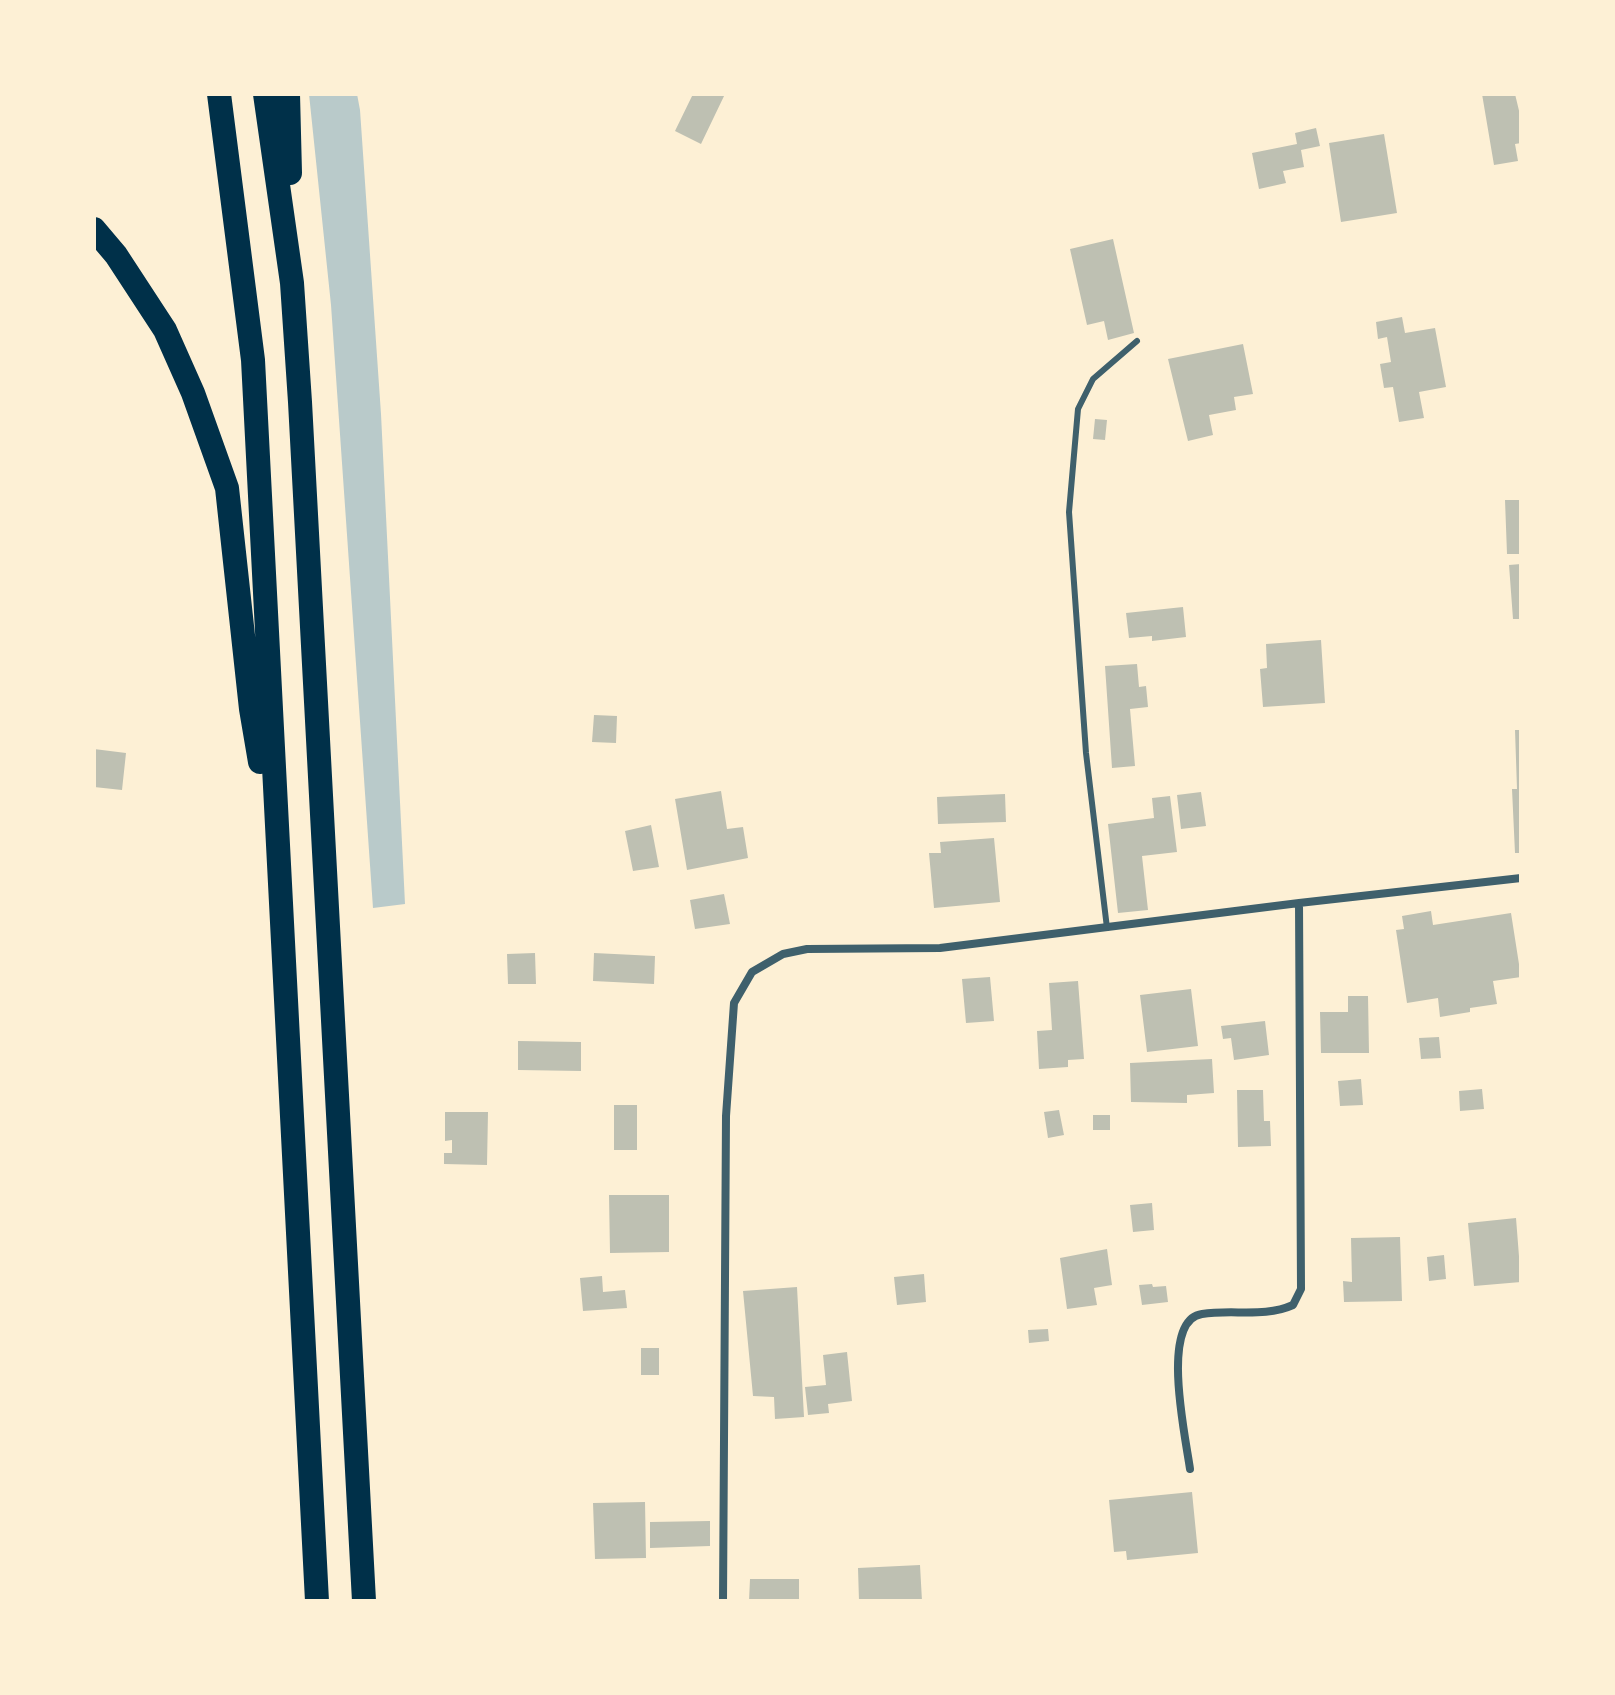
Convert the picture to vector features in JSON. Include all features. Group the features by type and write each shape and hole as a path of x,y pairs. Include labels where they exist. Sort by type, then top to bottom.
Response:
{"highway":[{"path":"219,94 253,360 317,1601"},
{"path":"265,94 292,283"},
{"path":"288,94 292,283 364,1601"},
{"path":"94,229 116,255 165,330 193,393 227,488 251,709 277,856"}],"street":[{"path":"723,1601 726,1116 734,1003 752,972 783,954 807,949 940,948 1521,878"},
{"path":"1190,1469 1176,1356 1184,1326 1198,1314 1278,1312 1293,1305 1301,1289 1299,903"}],"lane":[{"path":"1107,928 1086,753 1069,512 1078,409 1093,379 1137,341"}],"shaded area":[{"path":"309,94 357,94 360,110 381,414 405,904 373,908 331,305"}],"building":[{"path":"693,94 725,94 701,144 675,131"},
{"path":"1482,94 1515,94 1521,119 1521,143 1515,144 1518,161 1494,165"},
{"path":"1316,128 1320,146 1301,150 1304,167 1283,171 1286,183 1259,189 1252,153 1297,144 1295,133"},
{"path":"1384,134 1397,213 1341,222 1329,143"},
{"path":"1113,239 1134,333 1108,340 1104,321 1087,325 1070,249"},
{"path":"1402,317 1405,333 1435,328 1446,387 1419,392 1424,418 1399,422 1393,387 1384,388 1380,364 1391,362 1387,337 1378,339 1376,322"},
{"path":"1243,344 1253,394 1234,397 1236,410 1209,415 1213,435 1188,441 1168,359"},
{"path":"1095,419 1107,420 1105,440 1093,439"},
{"path":"1505,500 1521,500 1521,554 1507,554"},
{"path":"1521,564 1521,619 1513,619 1509,565"},
{"path":"1183,607 1186,637 1152,641 1152,636 1129,638 1126,613"},
{"path":"1321,640 1325,703 1263,707 1260,669 1267,668 1266,644"},
{"path":"1137,664 1139,687 1146,686 1148,707 1130,709 1135,766 1112,768 1105,666"},
{"path":"594,715 617,716 616,743 592,742"},
{"path":"1515,730 1521,730 1521,853 1515,853 1512,789 1517,789"},
{"path":"94,749 126,753 122,790 94,787"},
{"path":"721,791 727,829 743,827 748,858 687,870 675,799"},
{"path":"1201,792 1206,826 1181,829 1177,795"},
{"path":"1005,794 1006,822 938,824 937,797"},
{"path":"1170,796 1177,852 1142,856 1148,910 1118,913 1108,824 1154,818 1152,798"},
{"path":"651,825 659,867 633,871 625,831"},
{"path":"994,838 1000,902 934,908 929,853 941,853 940,842"},
{"path":"724,894 730,924 695,929 690,900"},
{"path":"1431,911 1433,925 1511,913 1521,977 1493,981 1497,1004 1440,1017 1438,998 1407,1003 1396,930 1404,929 1402,916"},
{"path":"535,953 536,984 508,984 507,954"},
{"path":"594,953 655,956 654,984 593,981"},
{"path":"990,977 994,1021 966,1023 962,979"},
{"path":"1078,981 1084,1059 1068,1060 1068,1067 1039,1069 1037,1031 1052,1030 1049,983"},
{"path":"1191,989 1198,1046 1147,1052 1140,995"},
{"path":"1348,996 1368,996 1369,1053 1321,1053 1320,1012 1348,1012"},
{"path":"1265,1021 1269,1055 1234,1060 1231,1038 1223,1039 1221,1026"},
{"path":"1439,1037 1441,1058 1421,1059 1419,1038"},
{"path":"518,1041 581,1042 581,1071 518,1070"},
{"path":"1212,1059 1214,1093 1187,1095 1187,1103 1131,1102 1130,1063"},
{"path":"1361,1079 1363,1105 1340,1106 1338,1081"},
{"path":"1482,1089 1484,1109 1460,1111 1459,1091"},
{"path":"1237,1090 1263,1090 1264,1121 1270,1121 1271,1146 1238,1147"},
{"path":"614,1105 637,1105 637,1150 614,1150"},
{"path":"1059,1110 1064,1135 1048,1138 1044,1112"},
{"path":"445,1112 488,1112 487,1165 444,1164 444,1153 452,1153 452,1140 445,1141"},
{"path":"1093,1115 1110,1115 1110,1130 1093,1130"},
{"path":"609,1195 669,1195 669,1252 610,1253"},
{"path":"1152,1203 1154,1230 1133,1232 1130,1205"},
{"path":"1516,1218 1521,1282 1474,1286 1468,1223"},
{"path":"1400,1237 1402,1301 1344,1302 1343,1281 1352,1282 1351,1238"},
{"path":"1107,1249 1112,1285 1094,1288 1097,1305 1067,1309 1060,1258"},
{"path":"1444,1255 1446,1279 1429,1281 1427,1257"},
{"path":"924,1274 926,1302 897,1305 894,1277"},
{"path":"602,1276 603,1292 625,1290 627,1308 583,1311 580,1278"},
{"path":"1152,1284 1153,1287 1166,1286 1168,1302 1142,1305 1139,1285"},
{"path":"797,1287 804,1417 775,1419 774,1397 753,1396 743,1291"},
{"path":"1048,1329 1049,1341 1029,1343 1028,1330"},
{"path":"641,1348 659,1348 659,1375 641,1375"},
{"path":"847,1352 852,1401 828,1404 829,1413 808,1415 805,1387 826,1385 823,1355"},
{"path":"1192,1492 1198,1553 1127,1560 1126,1551 1114,1552 1109,1500"},
{"path":"645,1502 646,1558 595,1559 593,1503"},
{"path":"710,1521 710,1546 650,1548 650,1522"},
{"path":"920,1565 922,1601 859,1601 858,1568"},
{"path":"750,1579 799,1579 799,1601 749,1601"}]}
